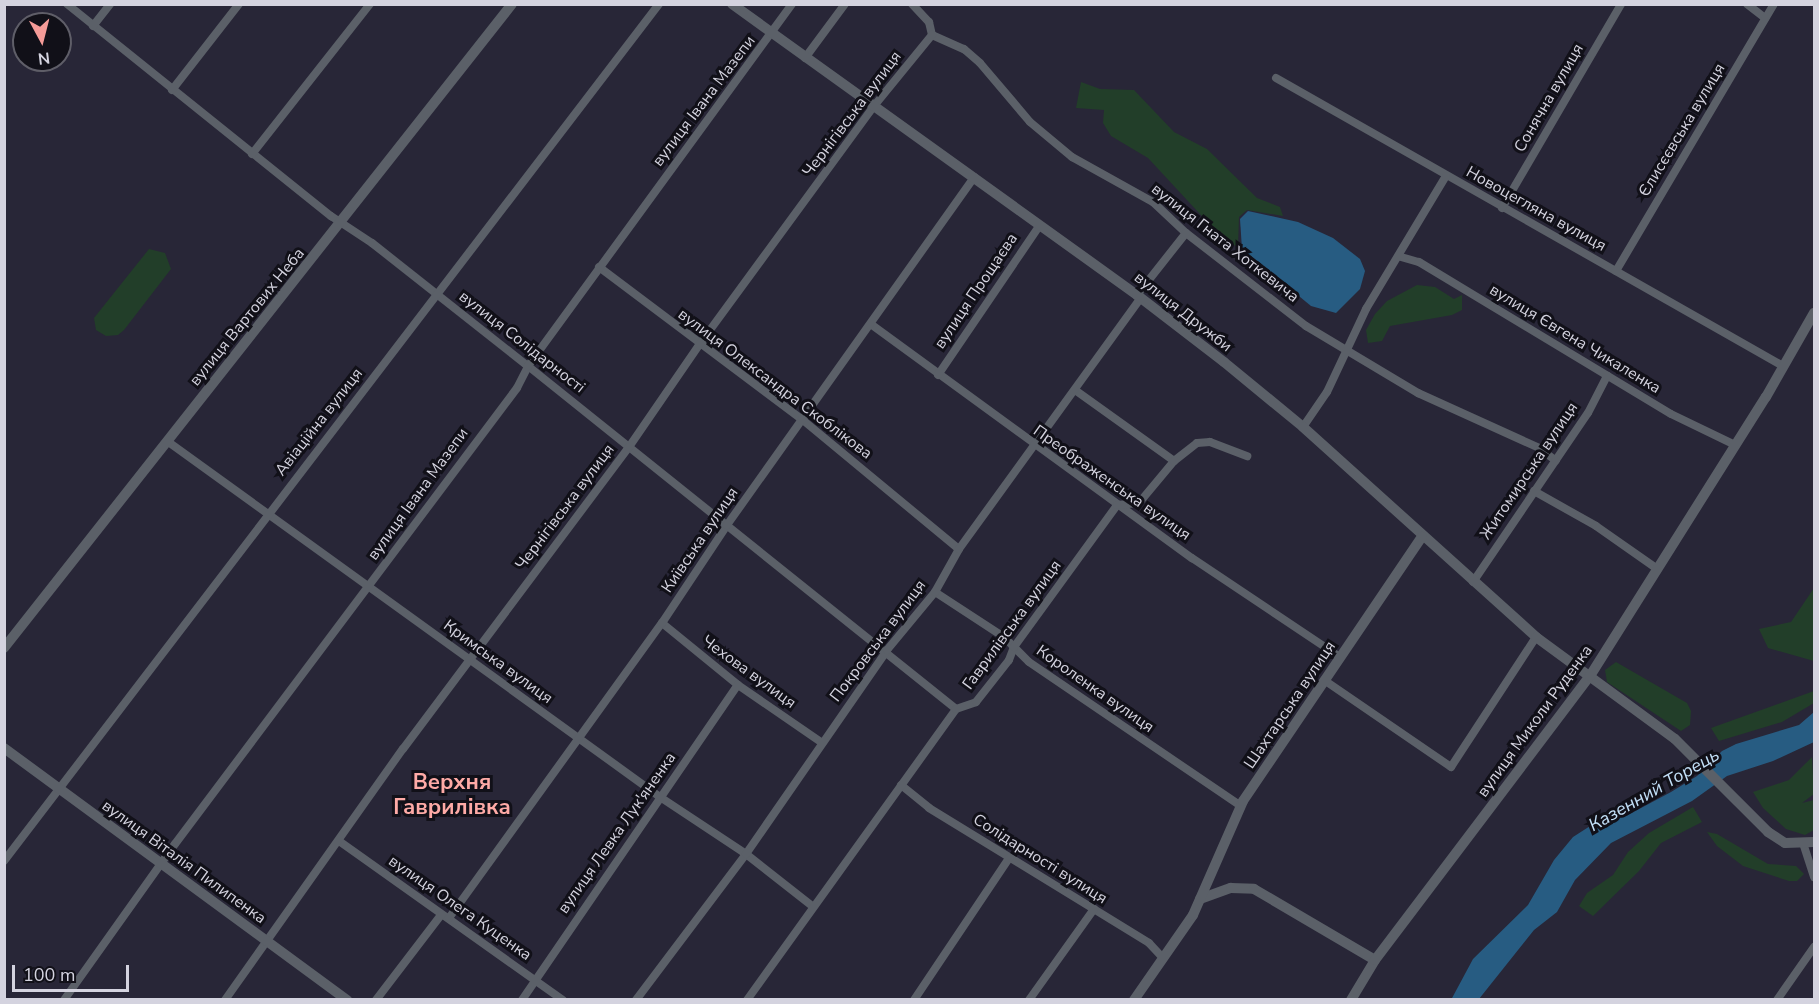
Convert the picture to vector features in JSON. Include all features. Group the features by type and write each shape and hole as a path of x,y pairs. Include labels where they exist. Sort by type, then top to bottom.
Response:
{"street":[{"name":"вулиця Солідарності","path":"67,4 252,154 438,295 888,650 956,709"},
{"path":"93,26 110,4"},
{"path":"172,90 239,4"},
{"path":"252,154 370,4"},
{"name":"вулиця Вартових Неба","path":"4,648 512,4"},
{"name":"Авіаційна вулиця","path":"4,861 57,788 438,295 659,4"},
{"name":"вулиця Дружби","path":"732,4 772,36 874,106 1139,296 1303,428 1536,637 1675,739 1768,832 1785,843 1815,842"},
{"name":"вулиця Івана Мазепи","path":"64,999 162,867 175,844 517,388 528,366 772,36 792,4"},
{"path":"805,58 845,4"},
{"path":"912,4 929,22 932,35"},
{"name":"Сонячна вулиця","path":"1502,207 1621,4"},
{"path":"1747,4 1765,18"},
{"name":"Єлисєєвська вулиця","path":"1616,271 1774,4"},
{"name":"Чернігівська вулиця","path":"225,999 470,660 629,447 699,345 874,106 932,35"},
{"name":"вулиця Гната Хоткевича","path":"932,35 964,49 980,63 1030,122 1072,157 1153,202 1186,233 1346,352 1418,393 1539,448 1556,461"},
{"name":"Новоцегляна вулиця","path":"1276,78 1446,176 1785,363"},
{"path":"1303,428 1327,392 1366,309 1401,257 1446,176"},
{"name":"Київська вулиця","path":"376,999 445,916 662,623 727,525 804,421 974,177"},
{"name":"вулиця Прощаєва","path":"938,375 1040,225"},
{"name":"Покровська вулиця","path":"636,999 746,854 821,742 888,650 935,592 958,549 1035,446 1139,296 1186,233"},
{"name":"вулиця Євгена Чикаленка","path":"1401,257 1419,262 1671,414 1735,445"},
{"name":"вулиця Олександра Скоблікова","path":"599,267 699,345 804,421 958,549"},
{"name":"вулиця Миколи Руденка","path":"1351,999 1374,960 1590,676 1815,313"},
{"name":"Преображенська вулиця","path":"872,325 1117,505 1340,657"},
{"name":"Житомирська вулиця","path":"1473,582 1556,461 1607,376"},
{"path":"1075,390 1174,461"},
{"name":"Кримська вулиця","path":"167,441 266,515 660,797 746,854 812,906"},
{"path":"1117,505 1139,503 1174,461 1197,443 1210,442 1247,456"},
{"path":"1534,491 1596,526 1656,568"},
{"name":"Гаврилівська вулиця","path":"747,999 956,709 976,702 1009,660 1014,646 1117,505"},
{"name":"Шахтарська вулиця","path":"1134,999 1200,899 1241,807 1422,537"},
{"name":"Короленка вулиця","path":"935,592 1014,646 1029,662 1241,807"},
{"name":"Чехова вулиця","path":"662,623 738,685 821,742"},
{"path":"1324,680 1451,767 1536,637"},
{"name":"вулиця Левка Лук'яненка","path":"522,999 738,685"},
{"name":"вулиця Віталія Пилипенка","path":"4,748 162,867 347,999"},
{"name":"Солідарності вулиця","path":"901,785 929,808 1149,943 1163,958"},
{"name":"вулиця Олега Куценка","path":"339,841 563,999"},
{"path":"1803,843 1815,877"},
{"path":"914,999 1009,858"},
{"path":"1200,899 1231,888 1254,888 1374,960"},
{"path":"1029,999 1094,909"},
{"path":"1777,999 1815,947"}],"green space":[{"path":"1081,82 1100,89 1134,90 1174,132 1207,149 1257,198 1280,207 1283,216 1247,210 1239,217 1238,248 1212,227 1148,158 1111,136 1103,123 1104,110 1076,108"},
{"path":"149,249 165,253 171,269 124,330 118,335 106,336 96,330 94,318"},
{"path":"1417,285 1435,287 1454,299 1462,295 1462,310 1452,315 1390,326 1382,341 1368,343 1366,330 1375,314 1387,301"},
{"path":"1814,588 1814,661 1768,648 1759,629 1791,622"},
{"path":"1616,662 1687,703 1691,711 1690,725 1681,731 1607,682 1605,670"},
{"path":"1814,691 1814,703 1782,722 1719,741 1711,728"},
{"path":"1812,757 1814,794 1802,803 1814,800 1814,830 1805,835 1786,829 1763,808 1753,792 1789,780"},
{"path":"1693,807 1702,822 1661,843 1639,871 1593,916 1579,906 1587,893 1613,875 1628,852 1649,833"},
{"path":"1707,832 1717,834 1768,864 1796,866 1804,874 1797,881 1789,881 1743,866 1717,846"}],"water":[{"path":"1248,211 1298,222 1333,238 1360,259 1365,271 1360,289 1336,313 1311,306 1242,249 1240,219"},
{"path":"1814,712 1814,742 1773,761 1727,776 1692,801 1611,843 1575,880 1557,912 1534,930 1479,999 1451,1000 1473,959 1528,905 1554,860 1573,837 1612,812 1626,816 1671,792 1697,776 1722,751 1736,744 1799,725"}],"district":[{"name":"Верхня Гаврилівка","path":"452,794"}],"water label":[{"name":"Казенний Торець","path":"1654,790"}]}
